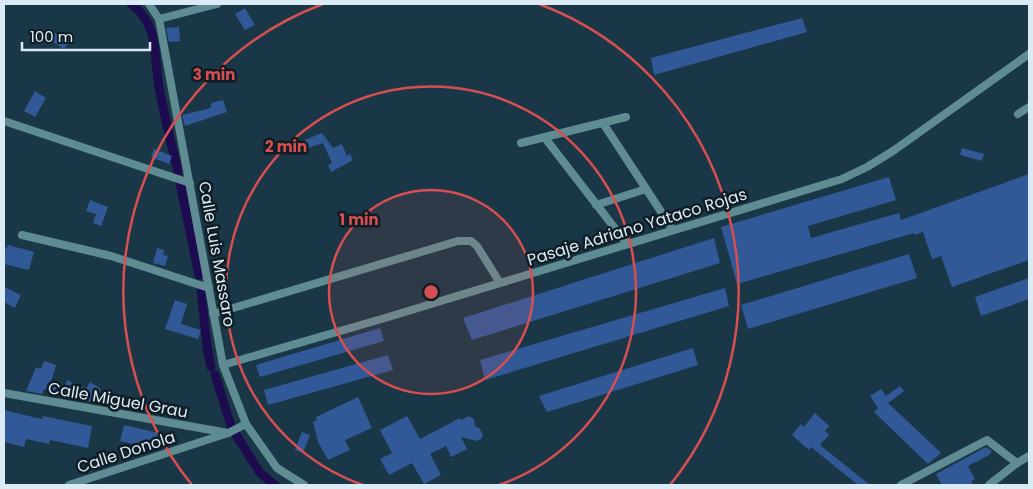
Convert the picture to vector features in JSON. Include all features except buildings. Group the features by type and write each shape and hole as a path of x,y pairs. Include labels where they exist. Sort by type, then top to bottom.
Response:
{"street":[{"name":"Calle Luis Massaro","path":"149,4 159,19 224,365 246,424 277,468 304,485"},
{"path":"159,19 217,4"},
{"name":"Pasaje Adriano Yataco Rojas","path":"224,365 842,179 867,167 893,151 1029,54"},
{"path":"1018,114 1029,107"},
{"path":"520,143 626,117"},
{"path":"4,121 190,183"},
{"path":"603,123 673,230"},
{"path":"545,138 627,244"},
{"path":"596,205 646,189"},
{"path":"22,235 111,256 209,288"},
{"path":"214,314 458,241 471,241 477,246 500,283"},
{"name":"Calle Miguel Grau","path":"4,393 228,433"},
{"name":"Calle Donola","path":"69,485 228,433 246,424"},
{"path":"901,485 987,440 1017,463"},
{"path":"990,485 1017,463 1029,456"}],"waterway":[{"path":"131,4 141,13 152,33 160,92 178,172"},
{"path":"180,183 199,275"},
{"path":"201,290 211,367"},
{"path":"215,375 231,426"},
{"path":"235,433 260,473 275,485"}]}
